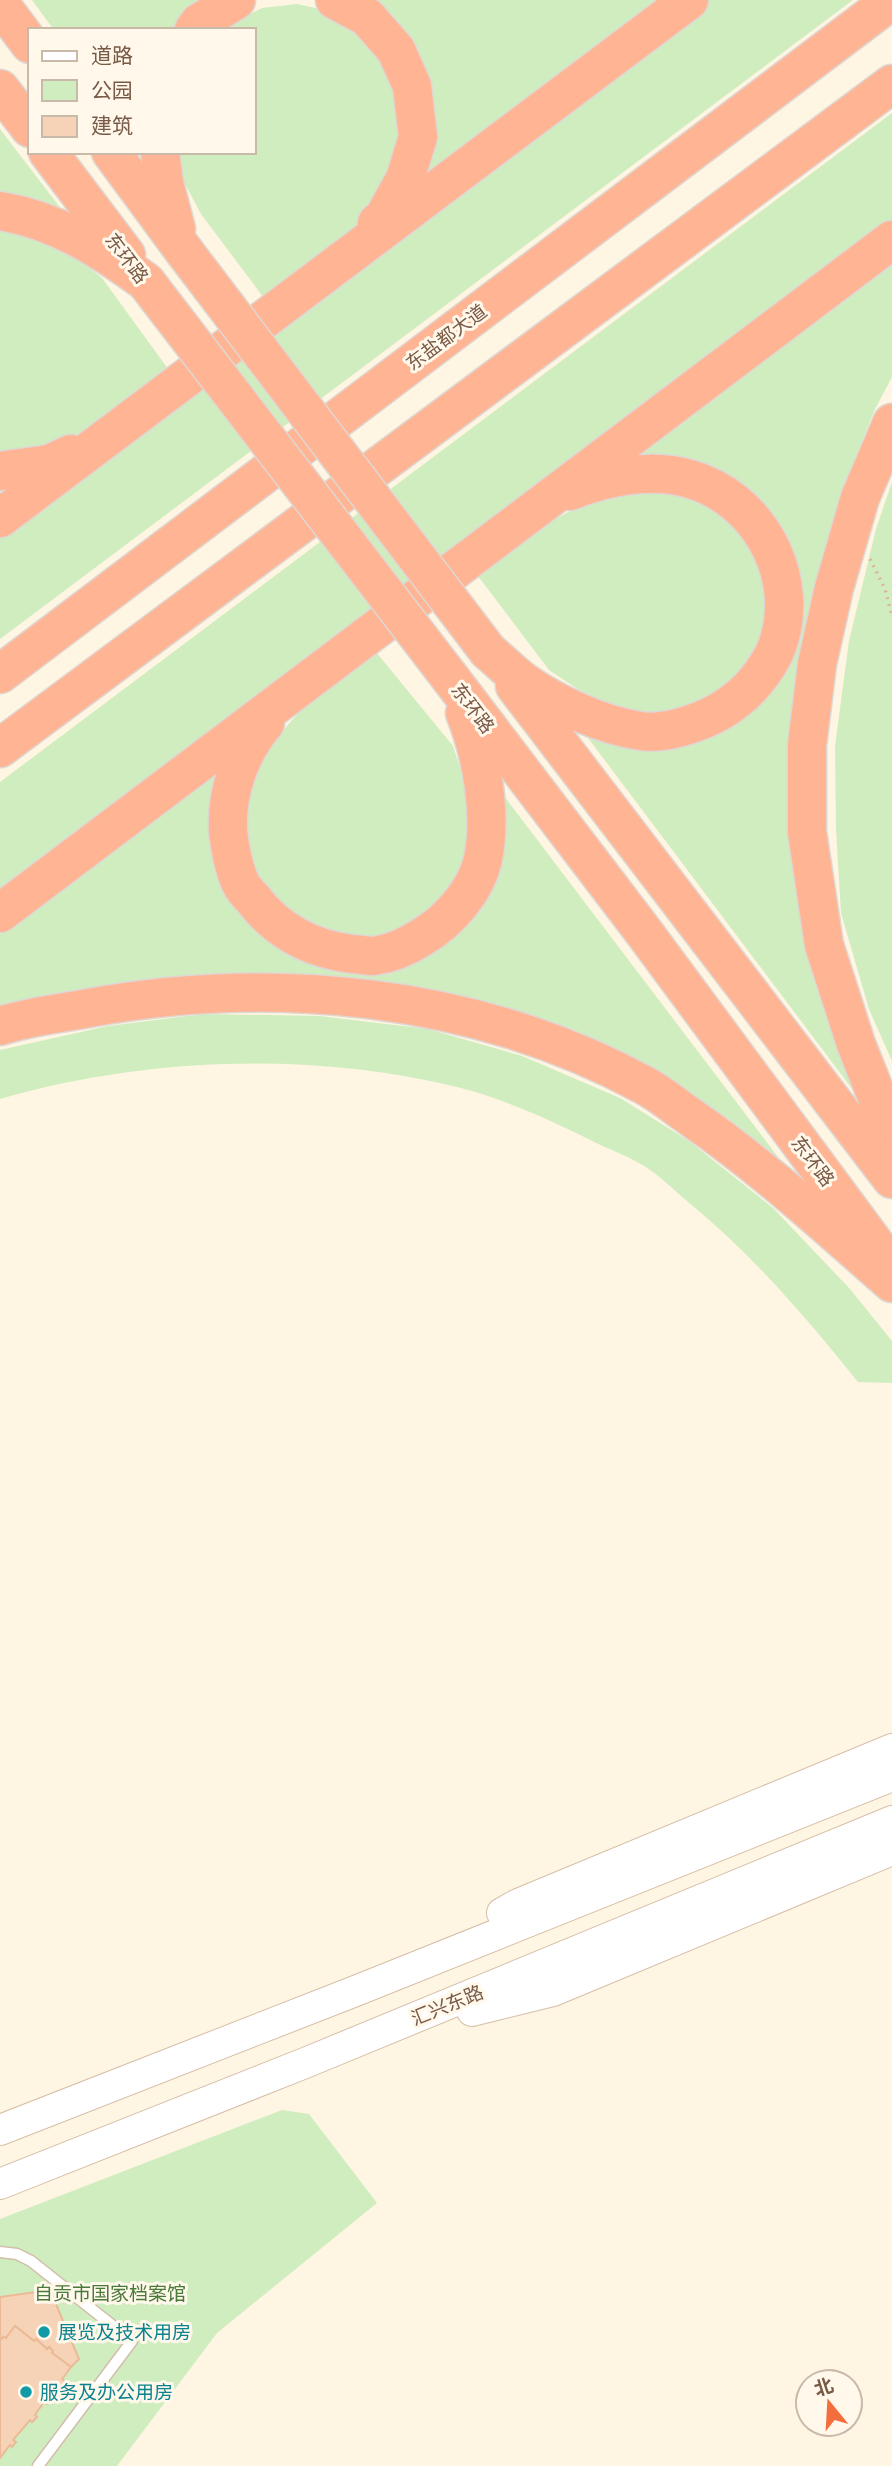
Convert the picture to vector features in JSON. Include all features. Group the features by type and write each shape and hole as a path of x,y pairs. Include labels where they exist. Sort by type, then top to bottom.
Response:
{"highway":[{"path":"195,28 236,0"},
{"path":"335,0 367,17 396,50 412,86 418,137 405,180 384,217 346,257"},
{"path":"0,517 689,0"},
{"name":"东盐都大道","path":"0,674 892,0"},
{"path":"0,4 28,41"},
{"path":"10,83 28,124"},
{"path":"0,748 892,84"},
{"name":"东环路","path":"50,154 643,931 892,1267"},
{"path":"112,154 892,1179"},
{"path":"160,154 171,212 184,251"},
{"path":"0,211 37,219 82,238 146,282"},
{"path":"0,913 892,240"},
{"path":"892,423 859,498 834,587 817,664 807,745 807,832 824,945 856,1044 892,1135"},
{"path":"0,471 49,464 105,439"},
{"path":"488,651 524,682 557,702 606,721 643,731 684,727 722,712 751,690 780,638 785,594 775,555 757,524 726,494 689,478 651,473 583,486 545,500"},
{"path":"291,694 257,733 238,768 227,813 230,851 241,885 266,916 297,939 328,951 372,956 408,946 436,929 458,908 483,861 486,821 480,762 470,726 451,679"},
{"path":"643,931 681,901"},
{"path":"0,1026 127,1001 246,992 358,997 462,1015 562,1047 645,1086 728,1143 794,1196 892,1283"}],"main road":[{"path":"358,1990 518,1904 892,1749"},
{"path":"0,2130 892,1776"},
{"name":"汇兴东路","path":"0,2183 373,2036 892,1821"},
{"path":"373,2036 553,1991 892,1850"}],"lane":[{"path":"0,2252 18,2253 31,2261 132,2341 38,2466"}],"path":[{"path":"850,531 862,542 885,589 892,616"}],"green space":[{"path":"32,0 210,0 181,28 53,28"},
{"path":"365,0 669,0 414,191 424,162"},
{"path":"709,0 853,0 0,639 0,534"},
{"path":"297,4 330,11 382,53 405,123 397,166 372,206 338,246 264,298 201,214 184,182 178,154 256,154 256,28 223,28 262,8"},
{"path":"892,113 892,223 0,895 0,782"},
{"path":"0,129 65,214 0,197"},
{"path":"0,227 63,247 102,278 171,373 99,426 44,448 0,457"},
{"path":"892,255 892,377 875,409 841,493 815,583 801,657 856,1094 582,730 635,745 785,656 735,482 705,464 666,460 615,462"},
{"path":"892,482 892,1061 869,1009 841,913 835,746 849,641 876,529"},
{"path":"679,492 736,521 767,579 763,640 746,672 719,694 655,717 621,710 582,692 549,670 478,576 558,517 617,494"},
{"path":"376,652 453,746 466,785 471,830 464,866 448,892 424,916 400,930 371,939 304,927 255,882 244,816 251,786 265,751 307,703"},
{"path":"230,755 212,807 290,950 454,936 498,788 781,1161 730,1123 468,1000 0,1010 0,927"},
{"path":"203,1014 320,1016 428,1029 522,1056 620,1098 689,1141 773,1208 850,1289 892,1341 892,1383 858,1382 756,1264 711,1221 646,1167 546,1119 477,1093 405,1076 347,1068 230,1064 113,1074 0,1099 0,1050 108,1026"},
{"name":"自贡市国家档案馆","path":"282,2110 309,2114 377,2203 217,2333 117,2466 0,2466 0,2219"}],"building":[{"name":"展览及技术用房","path":"50,2290 79,2359 71,2367 52,2353 49,2347 47,2349 36,2339 34,2341 15,2326 6,2338 3,2337 0,2341 0,2297"},
{"name":"服务及办公用房","path":"15,2326 34,2341 36,2339 47,2349 49,2347 52,2353 71,2367 62,2379 65,2381 61,2386 58,2384 48,2397 51,2399 47,2404 44,2402 35,2415 37,2417 32,2422 30,2420 13,2440 16,2442 12,2447 10,2445 0,2458 0,2341 3,2337 6,2338"}],"place":[{"name":"展览及技术用房","path":"44,2332"},
{"name":"服务及办公用房","path":"26,2392"}]}
